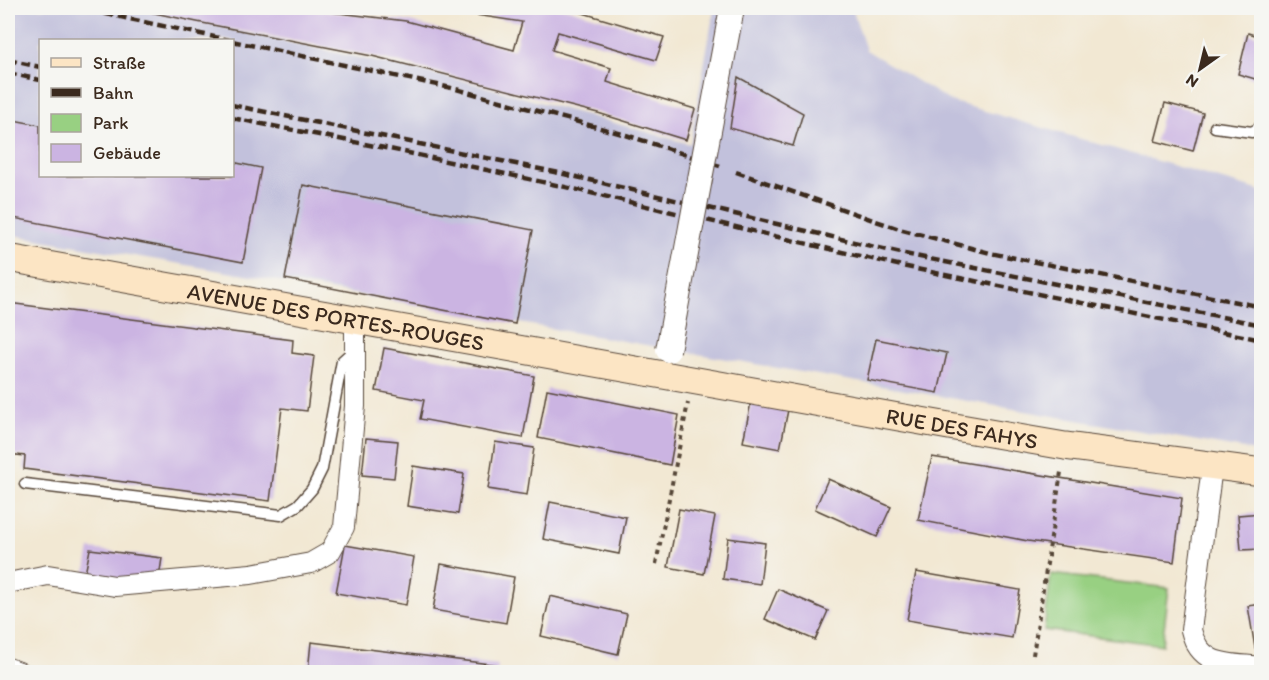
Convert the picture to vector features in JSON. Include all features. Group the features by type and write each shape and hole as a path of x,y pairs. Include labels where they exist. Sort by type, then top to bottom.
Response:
{"main road":[{"name":"AVENUE DES PORTES-ROUGES","path":"8,258 356,320 665,363"},
{"name":"RUE DES FAHYS","path":"665,363 1030,440 1212,467 1262,472"}],"street":[{"path":"665,363 732,8"},
{"path":"8,583 48,575 116,586 251,574 311,563 330,552 344,527 356,406 354,350 356,320"},
{"path":"1212,467 1191,630 1194,642 1200,651 1214,662 1262,667"},
{"path":"8,668 19,672"}],"lane":[{"path":"1215,127 1252,132 1262,126"},
{"path":"26,484 281,515 298,505 312,489 322,470 342,361 354,350"}],"path":[{"path":"656,564 689,396"},
{"path":"1033,655 1061,472"}],"shaded area":[{"path":"8,8 133,8 468,82 690,144 714,10 852,8 866,50 950,101 1261,191 1261,452 8,234"}],"green space":[{"path":"1051,574 1169,588 1162,645 1044,630"}],"building":[{"path":"131,8 297,8 406,21 514,50 522,22 430,8 566,8 664,37 656,60 558,32 552,50 611,68 607,82 695,109 686,140 598,113 372,56"},
{"path":"1248,33 1262,37 1262,81 1238,74"},
{"path":"738,77 803,113 793,146 730,128"},
{"path":"1165,103 1203,113 1193,151 1155,141"},
{"path":"8,119 39,125 39,177 234,177 234,162 261,168 243,262 8,217"},
{"path":"303,185 533,230 515,324 285,279"},
{"path":"8,303 293,340 292,353 314,356 307,411 282,408 270,501 24,469 25,456 8,454"},
{"path":"876,339 947,353 938,393 867,380"},
{"path":"384,348 534,376 523,438 420,419 424,400 376,391"},
{"path":"547,389 679,415 670,465 538,438"},
{"path":"751,402 788,410 780,449 743,442"},
{"path":"366,438 398,441 394,478 362,475"},
{"path":"495,442 534,448 527,495 488,489"},
{"path":"932,457 1182,498 1174,562 1028,541 918,520"},
{"path":"413,466 464,474 458,514 407,506"},
{"path":"828,479 891,507 877,537 815,509"},
{"path":"550,502 626,517 619,554 543,539"},
{"path":"679,509 715,516 704,574 668,567"},
{"path":"1262,513 1262,549 1241,550 1238,515"},
{"path":"728,538 765,543 760,584 723,579"},
{"path":"345,545 414,557 406,605 336,593"},
{"path":"90,549 162,558 159,578 123,581 85,574"},
{"path":"441,564 514,577 506,623 433,610"},
{"path":"916,572 1020,590 1012,638 907,620"},
{"path":"778,589 828,611 815,640 765,619"},
{"path":"550,596 627,614 618,654 541,636"},
{"path":"1262,604 1262,647 1255,648 1248,606"},
{"path":"311,642 498,665 497,672 308,672"}],"railway":[{"path":"78,8 224,39"},
{"path":"234,41 456,89 626,135 720,166"},
{"path":"8,60 39,67"},
{"path":"8,73 39,80"},
{"path":"234,105 564,174 905,254 1262,325"},
{"path":"234,118 561,186 902,266 1262,340"},
{"path":"736,172 899,229 990,253 1262,307"}]}
